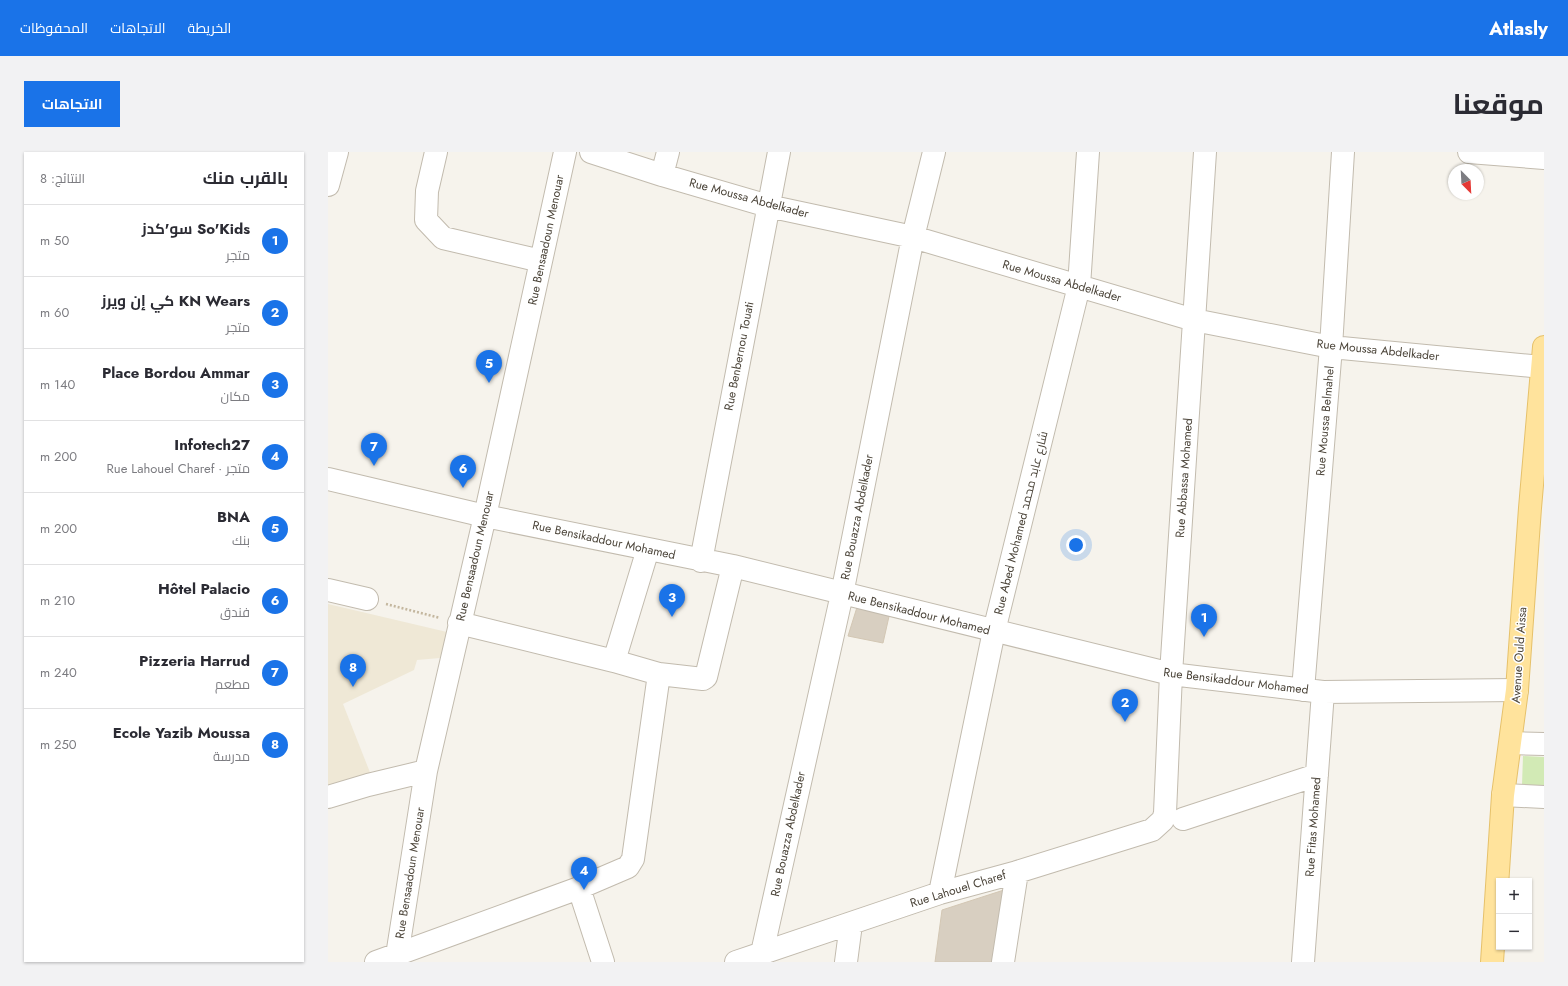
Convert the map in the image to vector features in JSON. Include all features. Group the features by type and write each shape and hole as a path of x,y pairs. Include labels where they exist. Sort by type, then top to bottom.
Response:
{"main road":[{"name":"Avenue Ould Aissa","path":"1492,962 1503,795 1511,743 1537,508 1543,357"}],"street":[{"path":"328,185 337,152"},
{"path":"436,152 427,191 426,220 443,238 541,261"},
{"name":"Rue Bensaadoun Menouar","path":"397,958 426,771 485,516 565,152"},
{"name":"Rue Moussa Abdelkader","path":"591,152 662,175 768,206 913,237 1194,320 1331,347 1543,357"},
{"path":"662,175 668,152"},
{"name":"Rue Benbernou Touati","path":"701,561 779,152"},
{"name":"Rue Bouazza Abdelkader","path":"762,953 842,594 913,237 934,152"},
{"name":"Rue Abed Mohamed شارع عابد محمد","path":"940,894 994,631 1079,286 1088,152"},
{"name":"Rue Abbassa Mohamed","path":"1166,805 1171,674 1205,152"},
{"name":"Rue Moussa Belmahel","path":"1313,691 1343,152"},
{"path":"1469,152 1544,158"},
{"name":"Rue Bensikaddour Mohamed","path":"328,479 485,516 701,561 733,566 1171,674 1313,691 1517,690"},
{"path":"614,661 648,549"},
{"path":"460,623 614,661 659,674 705,679 733,566"},
{"path":"328,590 367,599"},
{"path":"376,962 397,958 579,888 628,867 633,859 659,674"},
{"name":"Rue Fitas Mohamed","path":"1303,962 1317,775 1313,691"},
{"path":"1511,743 1544,744"},
{"path":"328,797 368,785 426,771"},
{"path":"1183,819 1317,775"},
{"path":"1503,795 1544,797"},
{"name":"Rue Lahouel Charef","path":"736,962 940,894 1152,830 1163,820 1166,805"},
{"path":"1003,962 1017,872"},
{"path":"579,888 603,962"},
{"path":"846,962 851,924"}],"path":[{"path":"367,599 460,623"}],"shaded area":[{"path":"328,604 447,632 440,658 417,660 414,670 343,704 371,775 328,788"}],"green space":[{"path":"1523,756 1544,757 1544,786 1522,785"}],"building":[{"path":"858,604 890,612 883,643 848,636"},
{"path":"1007,889 995,962 935,962 942,910"}],"place":[{"name":"BNA","path":"489,383"},
{"name":"Pizzeria Harrud","path":"374,466"},
{"name":"Hôtel Palacio","path":"463,488"},
{"name":"Place Bordou Ammar","path":"672,617"},
{"name":"So'Kids سو'كدز","path":"1204,637"},
{"name":"Ecole Yazib Moussa","path":"353,687"},
{"name":"KN Wears كي إن ويرز","path":"1125,722"},
{"name":"Infotech27","path":"584,890"}]}
